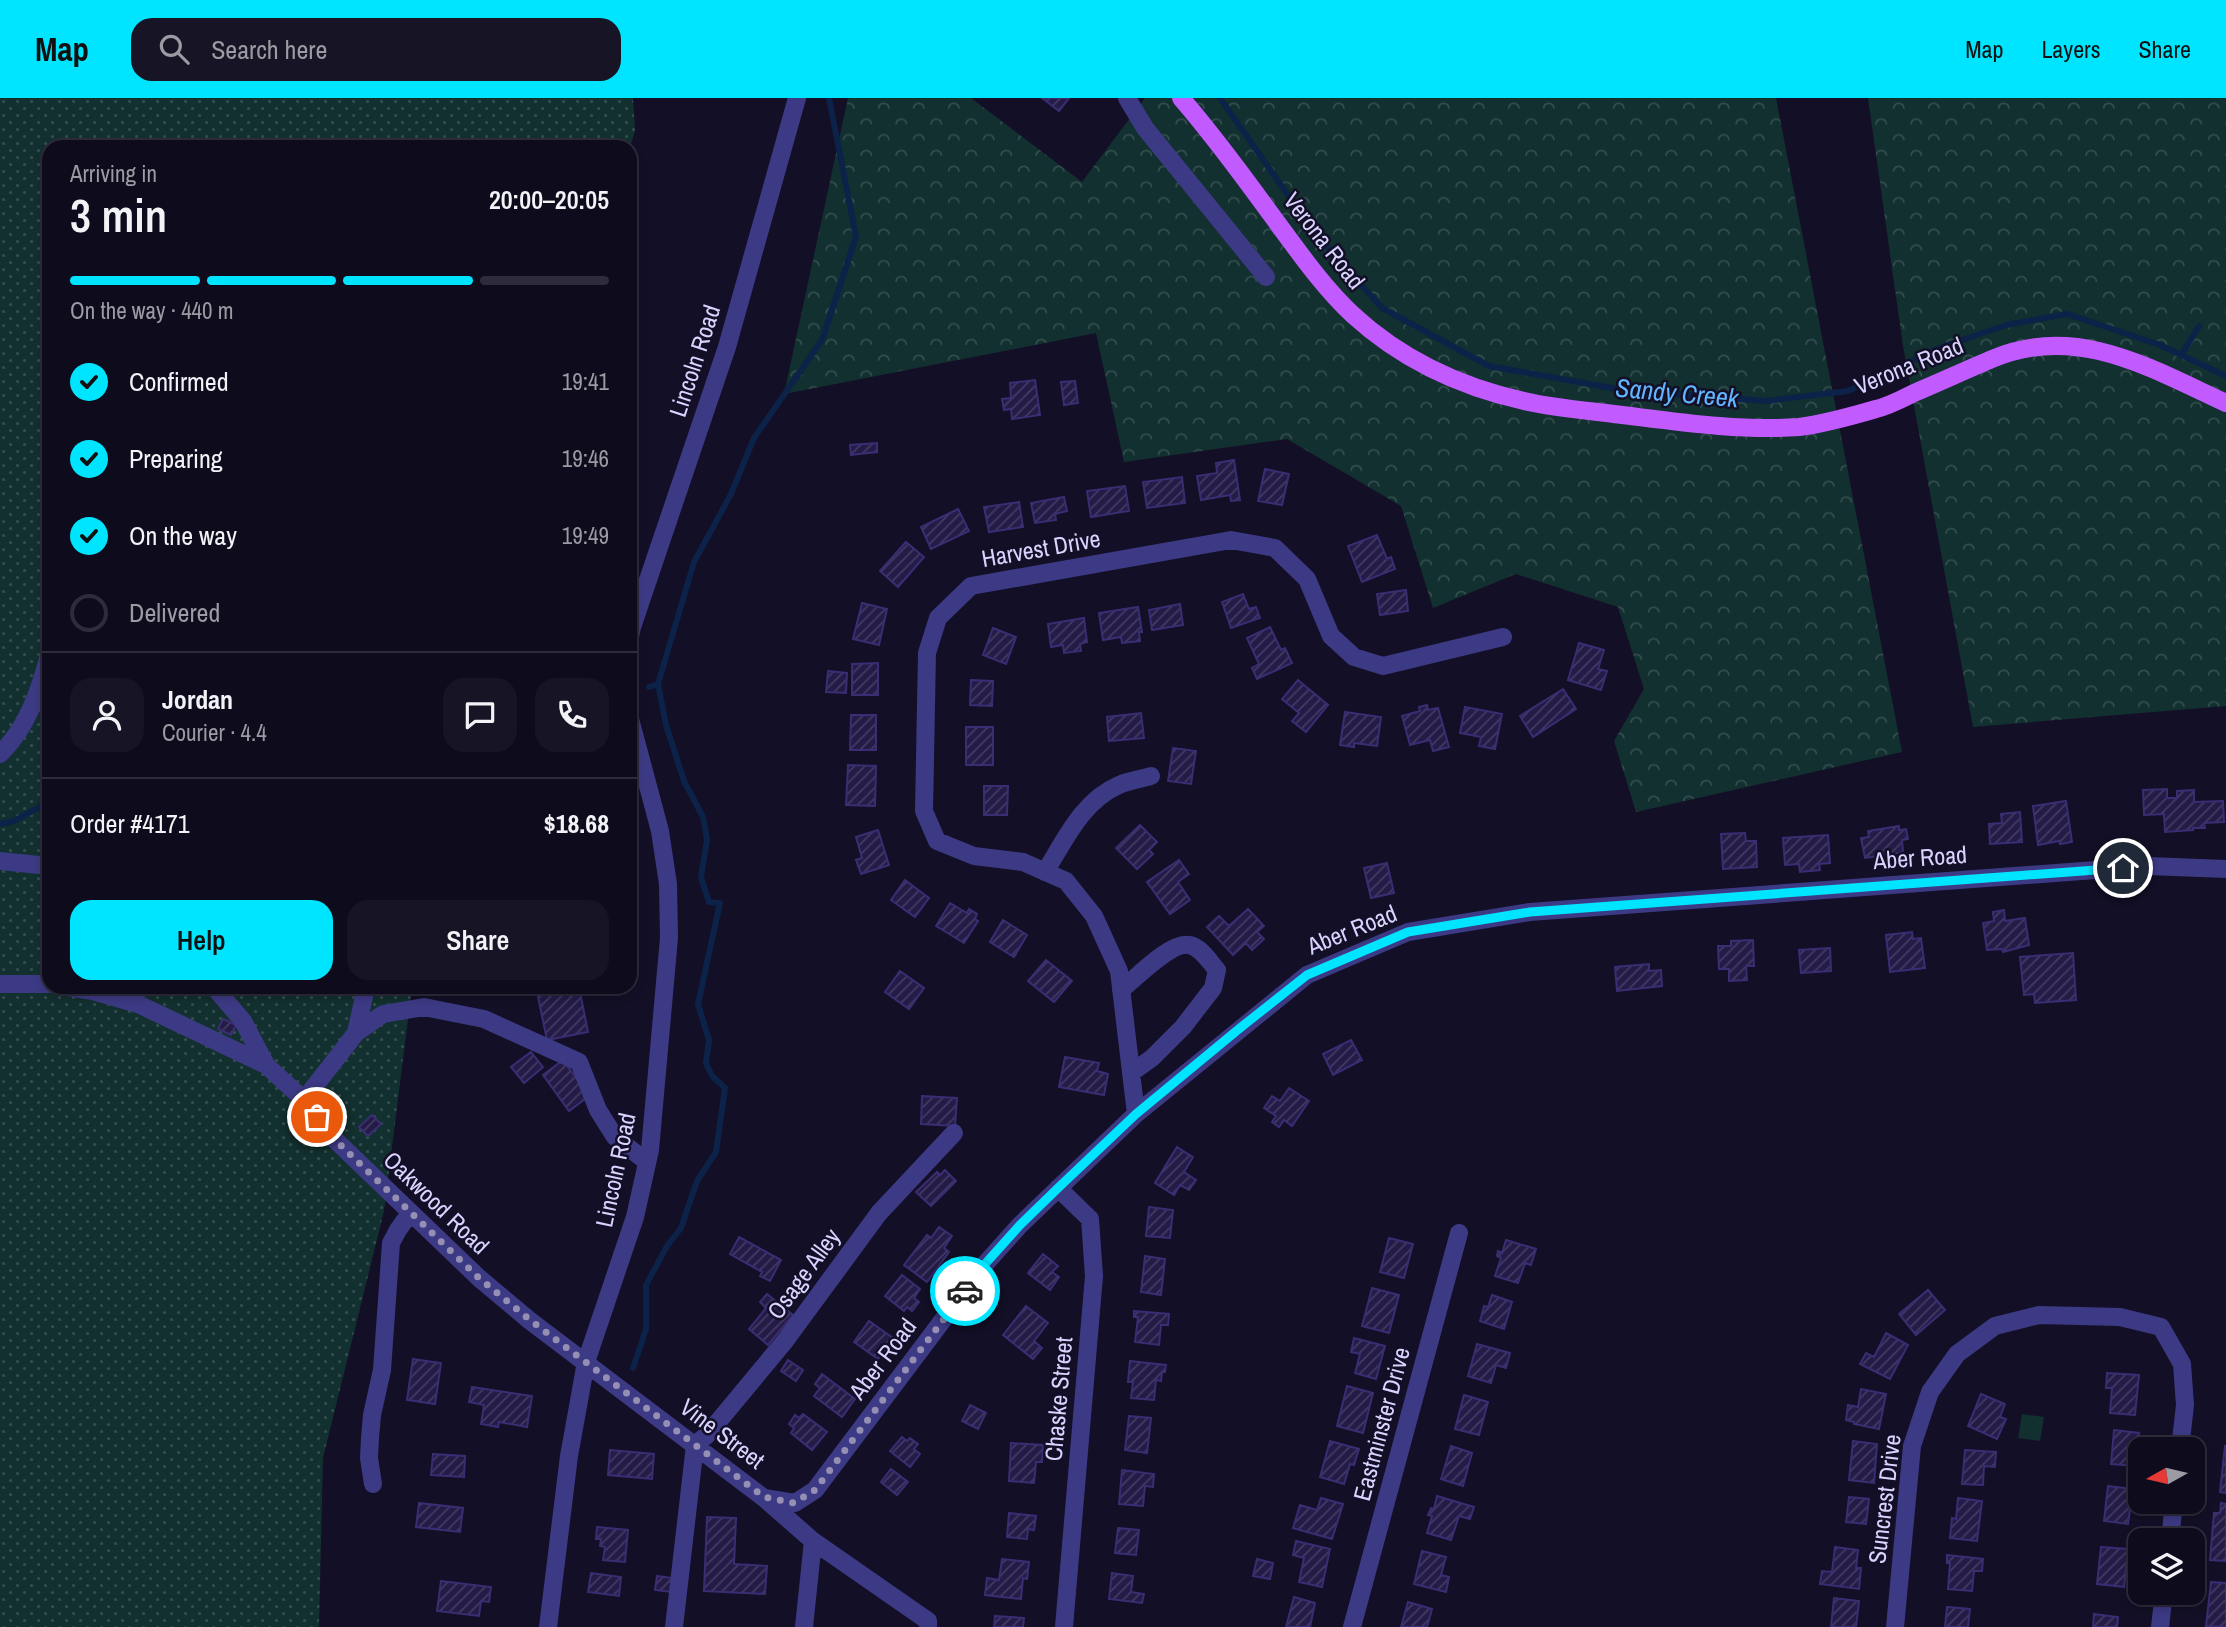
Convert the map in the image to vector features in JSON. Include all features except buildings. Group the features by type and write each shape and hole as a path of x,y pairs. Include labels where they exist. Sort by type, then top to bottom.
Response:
{"main road":[{"name":"Verona Road","path":"1181,98 1216,138 1326,288 1354,316 1383,340 1412,358 1443,375 1485,391 1526,401 1671,422 1801,427 1879,409 1996,357 2053,345 2108,351 2226,403"}],"street":[{"name":"Lincoln Road","path":"637,615 727,347 797,98"},
{"path":"1127,98 1145,128 1266,277"},
{"name":"Harvest Drive","path":"1136,1114 1119,971 1094,916 1066,881 1023,862 974,856 937,841 924,811 927,653 938,618 971,586 1231,540 1275,548 1307,579 1331,636 1354,657 1383,666 1503,638"},
{"path":"0,754 12,743 29,715 42,676"},
{"name":"Lincoln Road","path":"548,1627 569,1456 586,1362 635,1217 650,1150 669,938 668,884 660,831 637,745"},
{"path":"1045,872 1079,818 1094,800 1118,786 1151,776"},
{"path":"0,861 42,865"},
{"name":"Aber Road","path":"764,1497 794,1503 815,1490 985,1264 1020,1225 1136,1114 1307,975 1408,932 1544,911 2149,866 2226,869"},
{"path":"1121,990 1174,947 1188,945 1195,948 1203,953 1217,970 1213,988 1183,1027 1152,1058 1131,1073"},
{"path":"0,984 42,984"},
{"path":"103,994 138,1004 266,1065"},
{"path":"220,994 243,1021 266,1065"},
{"path":"356,1033 364,994"},
{"path":"304,1100 356,1033 383,1014 424,1007 484,1019 579,1062 598,1110 615,1137 648,1162"},
{"name":"Oakwood Road","path":"266,1065 304,1100 329,1134 479,1278 586,1362"},
{"name":"Osage Alley","path":"695,1445 708,1434 785,1341 879,1213 954,1133"},
{"name":"Chaske Street","path":"1058,1188 1090,1219 1094,1276 1064,1627"},
{"path":"373,1483 369,1458 370,1438 372,1415 383,1370 391,1243 410,1213"},
{"name":"Eastminster Drive","path":"1352,1627 1459,1233"},
{"name":"Suncrest Drive","path":"1895,1627 1912,1446 1930,1392 1956,1353 1995,1326 2039,1315 2120,1317 2161,1327 2182,1364 2185,1405 2181,1437"},
{"name":"Vine Street","path":"586,1362 764,1497 813,1541 928,1624"},
{"path":"674,1627 695,1445"},
{"path":"804,1627 813,1541"},
{"path":"2160,1627 2163,1605"}],"green space":[{"path":"0,98 633,98 635,131 632,140 42,140 42,994 411,994 384,1211 323,1458 319,1627 0,1627"},
{"path":"848,98 971,98 1082,182 1145,98 1776,98 1902,752 1636,812 1614,741 1644,689 1618,607 1516,574 1433,608 1401,506 1287,439 1124,462 1096,333 784,394"},
{"path":"1868,98 2226,98 2226,706 1973,727 1903,346"},
{"path":"2022,1414 2044,1417 2040,1441 2018,1438"}],"waterway":[{"path":"649,687 658,684 694,562 731,494 754,438 822,340 856,237 829,98"},
{"name":"Sandy Creek","path":"1220,98 1313,231 1382,308 1489,366 1623,390 1766,401 1848,391 1939,348 2006,325 2067,314 2160,345 2226,376"},
{"path":"2181,355 2199,326"},
{"path":"633,1368 646,1329 646,1285 667,1246 681,1228 697,1181 716,1152 725,1088 712,1076 706,1063 709,1040 698,1004 720,903 709,902 701,877 707,840 703,817 684,781 666,725 658,684"},
{"path":"0,824 14,821 42,806"}],"way so far":[{"path":"317,1117 329,1134 479,1278 530,1320 764,1497 794,1503 815,1490 965,1291"}],"route":[{"path":"965,1291 1020,1225 1058,1188 1136,1114 1240,1028 1307,975 1408,932 1530,912 2123,868"}]}
